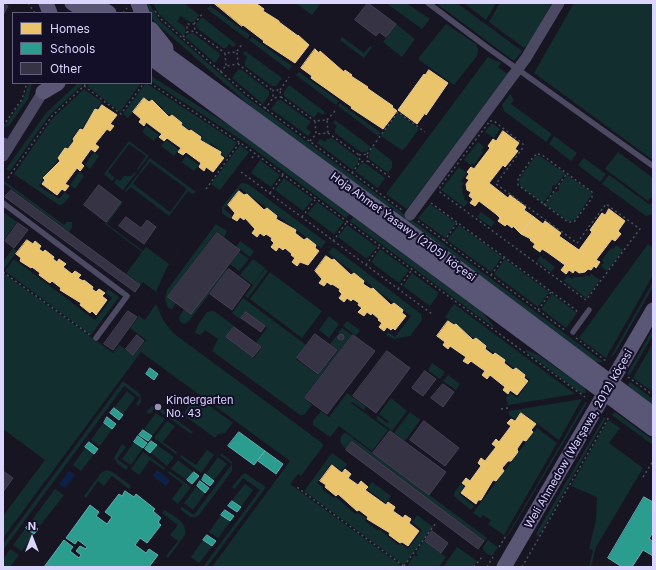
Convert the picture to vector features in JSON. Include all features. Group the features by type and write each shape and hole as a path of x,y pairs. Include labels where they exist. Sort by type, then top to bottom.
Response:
{"main road":[{"path":"72,3 97,8"},
{"path":"138,3 148,11"},
{"path":"152,30 178,69"},
{"name":"Hoja Ahmet Ýasawy (2105) köçesi","path":"152,44 178,69 608,388 653,429"},
{"name":"Hoja Ahmet Ýasawy (2105) köçesi","path":"152,58 178,69"},
{"path":"152,66 178,69"},
{"name":"Weli Ahmedow (Warşawa, 2012) köçesi","path":"499,562 608,388 653,310"},
{"name":"Hoja Ahmet Ýasawy (2105) köçesi","path":"608,388 653,414"}],"street":[{"path":"410,215 518,69 559,3"},
{"path":"3,156 7,142 46,86"}],"lane":[{"path":"428,3 653,166"},
{"path":"3,203 127,296 95,338"},
{"path":"573,332 589,310"}],"path":[{"path":"28,3 34,12"},
{"path":"152,13 161,19 220,72 265,109 606,361"},
{"path":"195,31 194,24 203,13"},
{"path":"183,38 187,32 187,24 194,24"},
{"path":"187,32 195,31 225,53 237,52"},
{"path":"238,64 237,52 243,43"},
{"path":"225,53 226,66"},
{"path":"220,72 226,66 238,64 273,90 280,90"},
{"path":"281,97 280,90 289,77"},
{"path":"3,126 22,98 27,84"},
{"path":"8,178 52,116 84,86 121,114 143,84"},
{"path":"152,84 240,142 585,397"},
{"path":"265,109 273,98 273,90"},
{"path":"273,98 281,97 315,122 327,120 335,111"},
{"path":"390,178 368,161 367,154 398,112 425,132"},
{"path":"327,120 328,133"},
{"path":"490,121 494,121 523,144 522,149 496,184 577,243 606,204 640,229 586,300 440,192 440,188 490,121"},
{"path":"315,122 316,134"},
{"path":"310,141 316,134 328,133 359,155 367,154"},
{"path":"206,189 240,142"},
{"path":"252,158 255,154"},
{"path":"540,154 567,173 591,190 592,198 576,221 572,222 568,222 518,185 518,178 534,156 540,154"},
{"path":"352,173 360,162 359,155"},
{"path":"360,162 368,161"},
{"path":"241,172 432,314"},
{"path":"544,204 567,173"},
{"path":"270,193 284,175"},
{"path":"302,217 316,199"},
{"path":"427,204 433,203 576,310 578,313 577,316"},
{"path":"334,241 347,222"},
{"path":"444,241 458,222"},
{"path":"366,265 380,246"},
{"path":"491,275 505,257"},
{"path":"398,289 412,270"},
{"path":"3,272 95,338"},
{"path":"538,310 552,292"},
{"path":"566,331 570,326"},
{"path":"628,377 653,395"},
{"path":"501,409 508,408"},
{"path":"522,567 609,417"},
{"path":"643,477 653,461"},
{"path":"298,487 405,567 436,523"},
{"path":"499,547 506,536"},
{"path":"474,567 482,557"},
{"path":"487,567 499,562"}],"green space":[{"path":"144,3 149,3 159,20 245,96 603,362 595,362 256,111 157,24 152,18 152,12 148,12"},
{"path":"153,3 184,3 199,15 194,22 190,22 181,16 177,21 185,27 185,33 183,36 159,14"},
{"path":"296,3 321,3 312,15"},
{"path":"386,3 406,3 430,19 422,29"},
{"path":"436,3 457,3 522,51 514,61"},
{"path":"464,3 496,3 486,20"},
{"path":"500,3 552,3 528,45 524,48 489,22"},
{"path":"574,3 653,3 653,160 534,73"},
{"path":"210,6 250,35 247,39 207,9"},
{"path":"202,17 236,44 234,47 229,44 226,48 223,48 197,28 196,24"},
{"path":"396,24 415,39 402,57 383,42"},
{"path":"446,24 476,44 478,50 477,56 454,85 418,59"},
{"path":"193,33 219,53 220,56 215,63 185,37 188,34"},
{"path":"252,37 292,66 289,70 249,40"},
{"path":"342,37 364,53 370,46 372,47 364,58 340,40"},
{"path":"245,51 282,78 276,86 272,86 245,66 247,57 243,54"},
{"path":"488,57 501,63 498,67 506,73 509,72 407,209 386,194"},
{"path":"238,70 242,70 269,91 269,95 263,104 232,78"},
{"path":"299,72 339,101 336,105 296,75"},
{"path":"152,77 243,134 350,214 346,218 243,141 152,82"},
{"path":"29,84 32,84 28,99 9,126 4,127 24,98"},
{"path":"77,84 83,84 49,116 10,171 6,169 46,113"},
{"path":"89,84 140,84 120,112 87,86"},
{"path":"145,84 148,84 237,143 226,158 221,154 222,152 211,143 209,145 201,139 203,137 190,128 189,130 182,125 183,123 171,114 169,115 162,110 163,108 151,99 150,101 144,97 128,118 123,114"},
{"path":"289,85 325,112 323,115 318,112 314,118 284,96 284,92"},
{"path":"84,89 102,102 97,109 95,108 82,129 80,127 71,140 73,141 68,148 66,147 57,159 58,161 42,179 43,180 39,186 59,199 65,192 70,196 63,204 59,205 14,174 52,119"},
{"path":"510,94 514,100 511,104 552,134 546,142 504,111 502,105"},
{"path":"281,100 311,122 306,128 311,132 308,136 271,109 277,101"},
{"path":"340,103 381,133 378,136 338,106"},
{"path":"398,113 419,129 402,150 381,136"},
{"path":"335,120 371,147 367,152 361,152 335,133 337,126 333,123"},
{"path":"492,123 500,129 494,138 485,132"},
{"path":"146,126 159,135 154,141 142,132"},
{"path":"554,136 577,153 571,161 549,144"},
{"path":"332,138 358,158 358,163 353,170 317,143 320,139 325,142 327,139"},
{"path":"166,140 179,150 174,156 161,146"},
{"path":"129,141 149,156 138,170 137,169 146,156 129,144 108,172 115,178 112,181 104,174"},
{"path":"478,142 484,147 481,151 483,152 474,165 472,163 471,165 464,160"},
{"path":"240,145 249,152 220,190 211,184"},
{"path":"373,146 392,161 392,168 388,173 369,159 369,153"},
{"path":"94,152 99,156 90,169 85,165"},
{"path":"618,152 653,178 653,195 648,201 605,169"},
{"path":"538,155 565,173 557,184 552,186 552,191 543,203 520,186 519,179"},
{"path":"186,156 199,165 194,171 182,162"},
{"path":"150,158 196,192 193,194 188,191 169,216 131,187 126,192 125,191 138,174 139,175 133,184 170,212 187,189 150,162 140,174 139,173"},
{"path":"584,158 606,174 600,182 578,165"},
{"path":"260,160 280,175 271,187 251,173"},
{"path":"365,163 385,178 378,188 355,171 361,164"},
{"path":"459,167 467,173 461,181 464,183 462,186 463,195 465,196 464,199 468,202 464,207 441,190"},
{"path":"79,172 84,176 75,189 70,185"},
{"path":"135,172 136,173 123,190 114,183 117,179 120,181 124,176 131,176"},
{"path":"567,175 592,194 575,220 568,221 545,204 554,192 559,191 559,186"},
{"path":"609,175 650,205 653,202 653,214 646,216 602,184"},
{"path":"284,178 313,199 303,211 275,190"},
{"path":"3,180 64,225 67,222 72,222 72,228 69,232 3,183"},
{"path":"240,184 248,184 326,242 321,248 240,188 224,209 232,216 230,219 222,213 222,207"},
{"path":"122,201 123,202 107,224 143,251 146,247 169,264 214,206 167,267 156,292 143,282 141,285 126,274 142,252 105,224"},
{"path":"317,202 344,222 334,234 307,214"},
{"path":"430,204 456,223 445,238 418,218"},
{"path":"3,212 17,222 3,241"},
{"path":"481,212 495,222 491,227 477,217"},
{"path":"353,217 482,312 494,326 493,327 350,221"},
{"path":"216,224 227,231 224,238 216,232 168,297 176,303 172,309 168,308 165,299 167,290"},
{"path":"347,225 377,247 367,259 338,237"},
{"path":"459,225 502,257 491,272 447,240"},
{"path":"240,241 254,251 250,257 236,247"},
{"path":"648,244 653,248 653,275 606,358 579,338"},
{"path":"616,245 623,250 607,271 601,266 604,262 602,260 611,248 613,249"},
{"path":"333,247 421,314 422,320 410,336 393,339 386,335 388,332 395,337 411,316 328,253"},
{"path":"13,248 17,251 4,269 3,262"},
{"path":"380,249 409,270 399,283 371,262"},
{"path":"239,252 249,259 239,271 230,264"},
{"path":"540,256 555,267 551,272 537,261"},
{"path":"14,259 95,320 112,298 106,293 108,289 119,297 91,335 5,271"},
{"path":"253,259 265,268 253,285 240,275"},
{"path":"505,259 549,292 538,307 494,274"},
{"path":"226,268 228,269 189,321 185,324 180,322 179,317 184,309 191,314"},
{"path":"265,269 268,271 248,298 245,296"},
{"path":"270,272 322,311 302,338 250,299"},
{"path":"3,273 113,353 119,345 134,355 146,340 130,328 139,316 145,320 156,304 163,320 173,333 322,443 323,446 301,476 298,474 290,484 403,567 212,567 290,461 141,352 3,538 3,516 45,460 3,429"},
{"path":"412,273 439,293 430,306 403,286"},
{"path":"591,274 600,280 586,298 564,281 567,276 572,279 574,277 584,277 586,275 589,277"},
{"path":"653,282 653,287 614,355 610,358"},
{"path":"552,294 577,313 566,328 541,309"},
{"path":"243,298 306,345 296,359 318,375 338,350 330,344 337,335 340,340 344,339 344,335 338,333 342,328 352,335 304,398 312,405 304,415 300,415 212,351 218,339 205,330 200,335 195,333 198,325 207,312 214,311 234,326 225,337 254,358 262,347 256,343 267,328 246,312 240,319 232,313"},
{"path":"454,304 575,394 508,405 506,398 510,393 517,398 530,380 445,317"},
{"path":"329,316 339,324 329,338 319,330"},
{"path":"347,321 360,330 356,336 343,326"},
{"path":"653,329 653,335 630,375 627,374"},
{"path":"653,343 653,392 633,378"},
{"path":"527,350 538,355 580,384 585,389 586,393 581,393 525,351"},
{"path":"432,363 445,372 440,379 428,370"},
{"path":"448,375 460,384 456,390 443,381"},
{"path":"123,381 140,394 141,402 138,406 136,404 140,398 124,386 3,550 3,544"},
{"path":"630,382 653,399 653,406 630,388 628,385"},
{"path":"127,391 135,398 123,414 114,408"},
{"path":"347,393 366,407 364,410 352,402 351,403 388,430 372,451 339,426 330,437 313,425 313,421 321,411 329,417"},
{"path":"196,396 233,423 225,433 218,434 215,438 185,416 185,411"},
{"path":"391,398 407,411 392,431 376,419 378,416 387,423 389,422 379,414"},
{"path":"582,399 559,440 521,412 515,419 509,415 509,411"},
{"path":"585,402 587,403 507,536"},
{"path":"152,406 158,406 193,432 191,434 155,408 150,414 146,412"},
{"path":"410,412 420,420 405,441 394,433"},
{"path":"615,412 653,440 653,445 612,415"},
{"path":"156,413 165,419 152,436 144,429"},
{"path":"604,417 606,418 538,537 536,534"},
{"path":"608,420 620,428 609,443 643,468 596,547 591,567 589,567 593,550 589,549 596,520 597,497 571,486"},
{"path":"167,421 175,426 163,442 177,452 176,454 154,438"},
{"path":"103,423 112,429 100,446 91,440"},
{"path":"537,428 557,443 504,535 488,524 491,520 483,515 481,518 473,513"},
{"path":"346,433 487,538 485,541 352,442 346,449 340,440 341,436"},
{"path":"134,442 143,448 131,465 122,459"},
{"path":"122,444 126,447 117,459 128,467 126,470 117,463 114,458"},
{"path":"157,445 174,457 167,466 151,453"},
{"path":"85,448 94,454 81,471 73,465"},
{"path":"207,450 214,455 201,473 180,457 181,455 196,465"},
{"path":"143,452 165,468 164,470 150,460 139,475 131,469"},
{"path":"221,453 232,462 232,464 220,455"},
{"path":"332,453 347,464 342,471 331,463 317,483 323,487 323,490 334,498 336,497 355,514 358,513 366,518 365,521 377,530 379,529 398,545 401,544 408,549 422,530 412,522 417,515 433,527 404,565 304,491"},
{"path":"218,457 227,464 214,480 206,474"},
{"path":"178,460 193,472 187,480 171,469"},
{"path":"232,464 232,471 199,515 190,517 180,509 182,507 194,515"},
{"path":"106,470 113,472 131,486 129,489 112,476 104,486 98,481 86,498 84,496 101,473"},
{"path":"169,471 191,487 178,504 172,499 183,484 168,473"},
{"path":"245,473 266,487 207,567 203,567 260,490 243,478 235,489 232,487"},
{"path":"372,482 391,496 386,503 367,489"},
{"path":"245,484 253,490 241,507 232,500"},
{"path":"461,484 464,487 459,494 474,506 471,510 454,496 455,491"},
{"path":"196,487 205,493 193,510 184,503"},
{"path":"55,489 64,495 40,526 32,520"},
{"path":"165,510 182,523 185,530 185,535 168,558 166,556 178,541 170,535 178,525 162,513"},
{"path":"221,515 230,522 218,538 209,532"},
{"path":"26,528 34,534 22,551 13,545"},
{"path":"203,540 212,547 199,563 191,557"},
{"path":"488,540 498,547 492,556 483,550 483,547"},
{"path":"424,541 446,557 439,567 407,567 414,555 418,555 416,553"},
{"path":"457,547 477,561 473,567 443,567"},
{"path":"10,549 19,555 10,567 3,567 3,559"}],"water":[{"path":"157,470 170,480 166,486 153,476"},
{"path":"69,471 75,475 65,488 59,484"}],"building: Homes":[{"path":"214,3 257,4 264,9 263,11 298,35 309,45 295,63 263,42 264,41 243,25 242,26"},
{"path":"315,49 319,53 320,51 344,72 345,70 393,106 392,107 397,111 383,129 351,108 352,107 311,78 312,76 301,68"},
{"path":"429,70 448,83 426,115 425,113 417,124 398,110 424,74 425,75"},
{"path":"144,98 149,102 152,100 169,117 172,115 182,123 181,125 201,137 200,140 221,152 220,155 224,158 213,172 206,167 204,171 199,167 201,163 186,152 183,155 178,152 181,148 167,138 164,141 159,137 162,134 146,122 144,126 139,122 141,119 133,112"},
{"path":"102,105 117,115 110,124 114,126 110,131 107,129 95,144 99,147 95,152 91,149 81,163 84,166 80,171 77,168 65,184 69,186 65,191 62,189 57,195 42,184 45,180 43,178 60,161 58,158 65,148 68,149 80,129 83,130 95,109 98,110"},
{"path":"503,131 519,143 515,149 518,151 505,167 503,165 489,183 508,198 510,195 526,207 524,210 534,217 521,234 513,226 512,228 507,224 505,226 498,221 500,218 479,201 475,206 470,203 473,199 469,196 471,192 467,190 466,184 469,180 466,178 469,174 467,172 471,167 474,169 490,148 488,146 493,139 496,141"},
{"path":"239,191 244,195 247,194 264,210 267,208 277,216 276,219 296,230 295,233 304,240 307,238 316,245 315,248 319,251 308,265 300,262 297,266 292,262 295,258 285,248 283,250 279,247 276,251 271,247 274,243 271,240 272,238 266,234 264,236 260,233 257,237 252,233 255,229 245,218 244,220 240,217 237,221 232,218 235,213 228,205"},
{"path":"609,209 625,221 618,231 621,234 615,241 612,239 596,260 600,262 596,268 594,266 591,270 588,269 585,272 579,273 575,270 573,273 569,270 566,274 561,270 565,265 542,249 540,252 533,247 535,244 530,240 531,239 521,234 534,217 543,224 545,221 561,233 559,236 579,250 592,232 590,230 602,213 605,215"},
{"path":"27,240 33,244 35,241 41,246 39,249 43,252 45,250 54,257 53,259 57,262 59,259 66,264 63,267 72,274 75,271 81,275 78,278 83,281 84,280 93,287 92,289 96,292 99,289 105,293 102,296 107,300 96,315 92,311 90,313 80,305 81,303 60,290 61,288 52,281 50,283 39,275 40,273 32,267 31,268 20,261 21,258 16,254"},
{"path":"326,256 332,260 334,259 351,275 354,273 364,281 363,284 371,289 373,288 391,305 394,303 403,310 402,313 406,316 395,330 393,328 391,330 387,327 384,331 379,327 382,323 372,313 371,315 367,312 364,316 358,312 362,308 358,305 359,303 353,299 351,301 347,298 344,302 339,298 342,294 339,291 340,289 327,282 324,286 319,283 322,279 315,271"},
{"path":"448,321 454,325 456,324 473,340 476,338 486,346 485,349 493,355 495,353 505,360 504,363 513,370 516,368 525,375 524,378 528,381 517,395 510,390 508,394 503,390 505,387 490,375 487,379 482,375 485,371 471,361 468,364 463,361 466,357 450,346 448,349 443,345 445,342 437,336"},
{"path":"521,413 536,424 531,430 533,432 526,441 523,440 517,449 518,452 511,461 508,461 502,468 504,471 496,481 493,480 481,500 478,500 476,504 461,493 466,486 462,483 466,478 470,481 481,466 478,463 481,458 485,461 496,447 492,444 496,439 499,442 511,426 507,423 511,419 515,421"},
{"path":"332,465 342,473 345,469 351,474 348,478 358,485 361,481 368,487 365,490 386,505 388,502 395,507 393,511 403,518 405,515 411,519 409,523 419,531 408,546 402,542 400,543 389,535 390,533 367,519 368,517 359,510 357,511 338,494 336,496 325,487 326,485 320,481"}],"building: Schools":[{"path":"150,368 158,374 154,380 146,374"},
{"path":"114,408 123,415 119,420 110,413"},
{"path":"107,417 116,424 112,429 104,423"},
{"path":"143,430 152,436 148,441 139,435"},
{"path":"239,432 265,451 254,465 228,446"},
{"path":"138,436 147,443 143,448 134,442"},
{"path":"151,441 157,445 150,453 145,449"},
{"path":"89,442 98,449 94,454 85,447"},
{"path":"265,451 283,464 276,474 258,461"},
{"path":"194,472 199,476 192,484 187,480"},
{"path":"205,474 214,481 210,486 202,480"},
{"path":"200,481 209,488 205,493 197,486"},
{"path":"125,491 134,497 136,494 155,509 153,511 161,518 158,522 161,525 147,543 140,538 135,545 146,553 149,549 158,555 149,567 44,567 64,540 73,547 70,551 79,558 81,555 76,551 80,546 86,549 87,547 78,540 75,544 66,538 90,505 99,512 96,516 107,524 112,517 105,512 119,494 122,496"},
{"path":"644,497 653,502 653,532 649,539 653,541 653,556 643,550 632,567 622,567 608,558"},
{"path":"232,501 241,507 237,512 228,506"},
{"path":"225,510 234,516 230,521 221,515"},
{"path":"30,523 38,529 34,534 26,528"},
{"path":"207,535 216,541 212,546 203,540"}],"building: Other":[{"path":"3,3 8,6 3,15"},
{"path":"368,3 396,24 386,37 379,32 376,36 355,20"},
{"path":"99,185 121,202 106,222 84,205"},
{"path":"11,190 140,285 135,292 5,197"},
{"path":"126,217 141,228 147,220 156,227 144,244 119,226"},
{"path":"18,223 28,230 14,248 5,241"},
{"path":"217,233 240,250 191,314 168,297"},
{"path":"229,269 250,285 232,310 210,294"},
{"path":"128,311 137,317 113,350 104,344"},
{"path":"246,312 265,326 261,332 241,318"},
{"path":"234,327 261,347 253,357 226,337"},
{"path":"315,334 337,350 318,374 297,358"},
{"path":"341,334 344,337 341,340 338,337"},
{"path":"137,335 144,341 133,355 126,349"},
{"path":"353,335 375,351 327,414 305,398"},
{"path":"387,351 410,368 376,413 353,396"},
{"path":"425,371 436,379 423,396 412,388"},
{"path":"443,384 454,392 443,407 431,398"},
{"path":"424,421 459,448 445,466 410,440"},
{"path":"390,431 446,472 429,495 373,453"},
{"path":"352,442 484,541 478,549 346,450"},
{"path":"3,471 13,478 3,492"},
{"path":"432,531 448,543 441,553 425,541"}],"place":[{"name":"Kindergarten No. 43","path":"158,407"}]}
